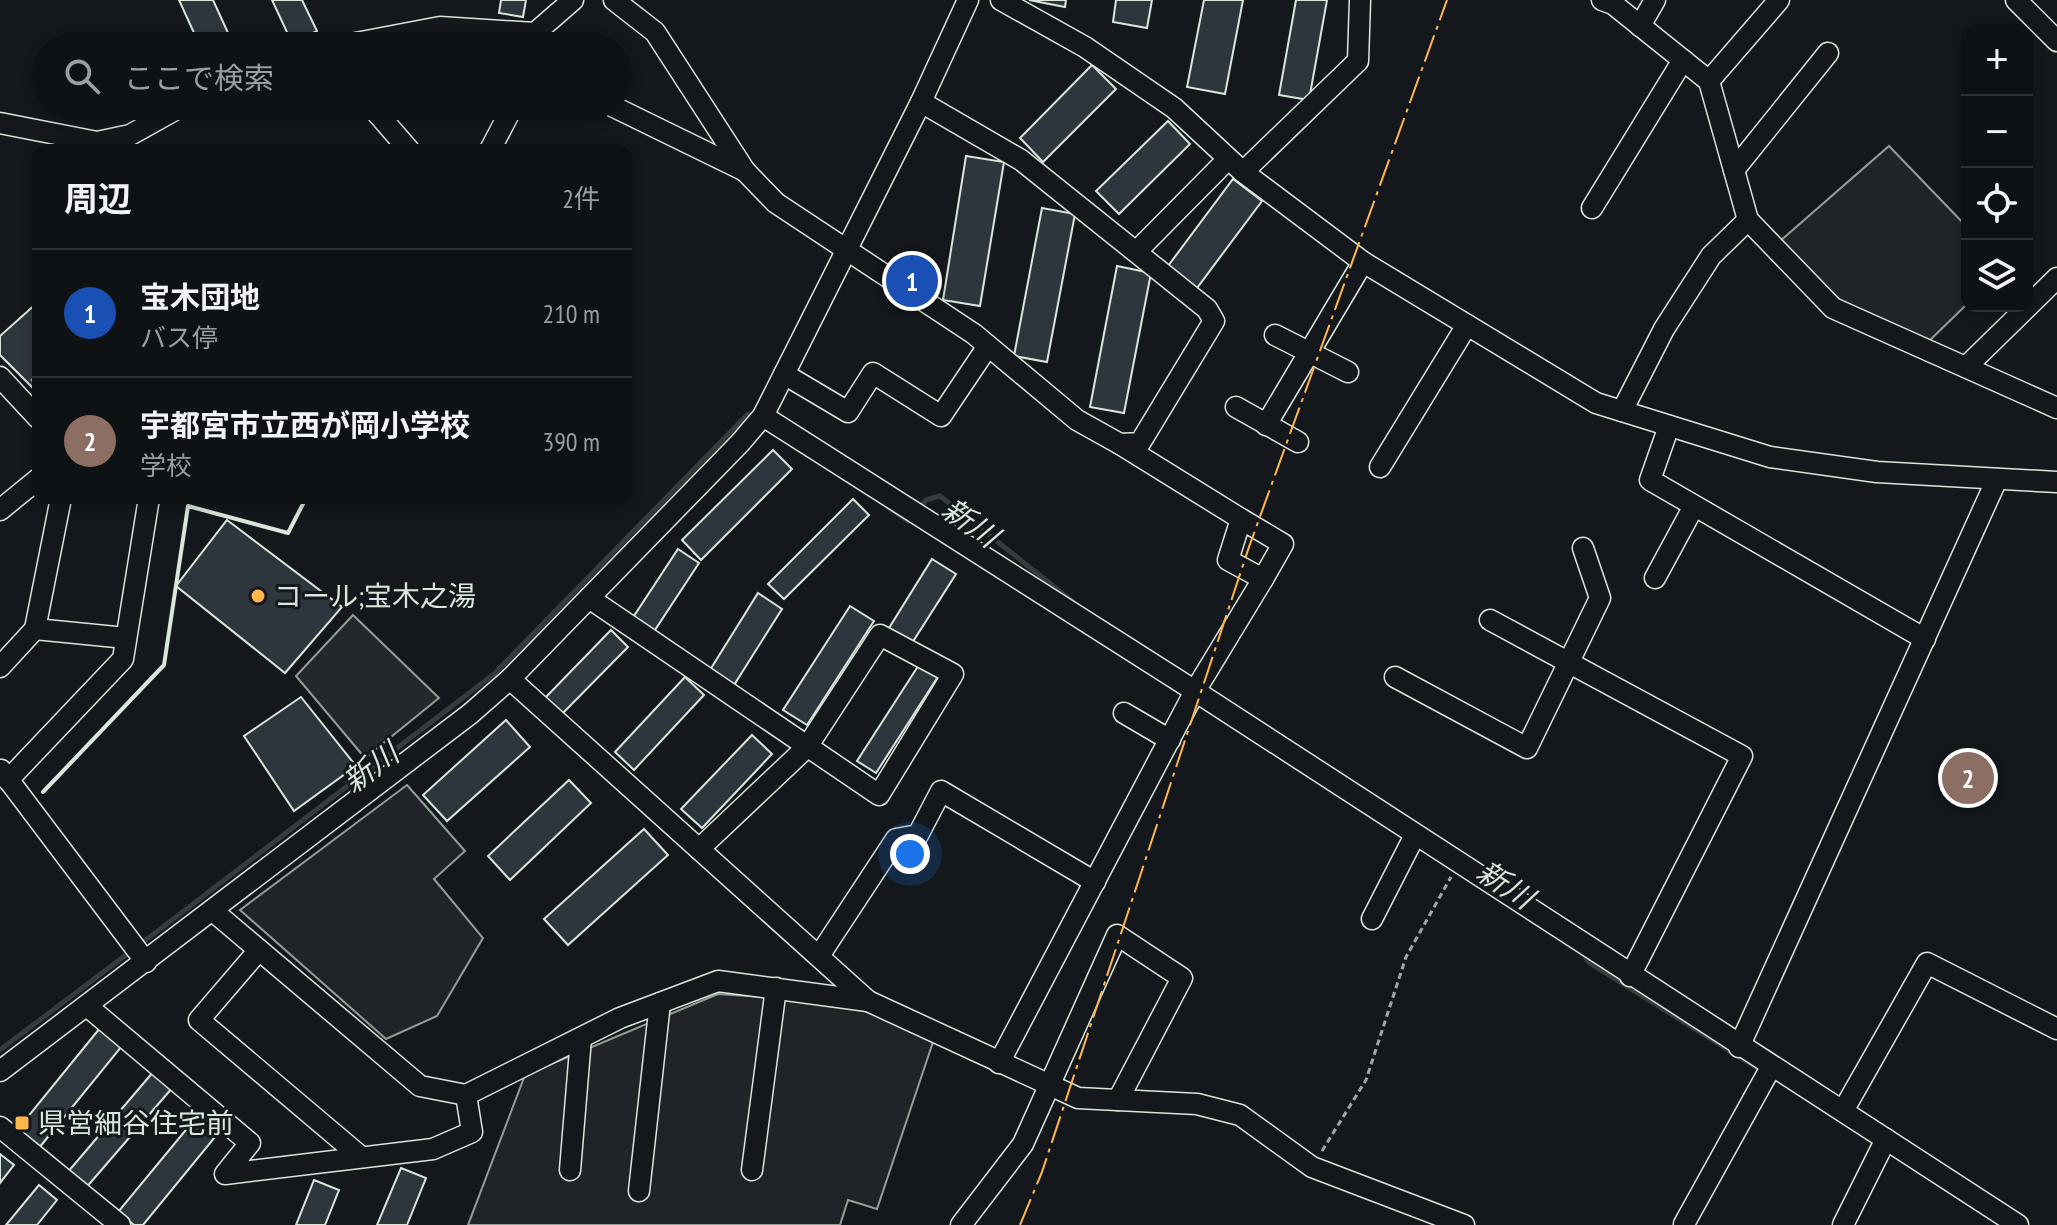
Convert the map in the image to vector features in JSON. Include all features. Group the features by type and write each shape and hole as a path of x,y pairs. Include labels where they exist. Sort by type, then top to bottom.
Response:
{"street":[{"path":"542,32 573,0"},
{"path":"614,0 655,32 745,171 776,203 988,346 1077,420 1283,544 1195,691 999,1063"},
{"path":"1001,0 1085,47 1174,108 1236,166 1363,262 1596,403 1770,457 1877,472 2057,482"},
{"path":"1137,251 1358,61 1360,0"},
{"path":"1602,0 1613,4 1709,81 1748,220 1833,308 2057,408"},
{"path":"1640,26 1655,0"},
{"path":"1709,81 1779,0"},
{"path":"2016,0 2057,41"},
{"path":"0,1071 391,778 510,679 763,416 921,102 962,2"},
{"path":"414,32 440,27 480,32"},
{"path":"1734,170 1828,53"},
{"path":"1592,208 1683,60"},
{"path":"921,102 1021,160 1207,309 1214,321 1140,443 1120,444"},
{"path":"632,116 745,171"},
{"path":"0,123 97,142 130,135 157,120"},
{"path":"383,120 404,144"},
{"path":"493,144 506,120"},
{"path":"1622,411 1664,329 1711,256 1748,220"},
{"path":"1266,425 1363,262"},
{"path":"1967,366 2057,278"},
{"path":"1380,467 1467,325"},
{"path":"1275,335 1348,372"},
{"path":"784,374 848,412 873,373 941,416 988,346"},
{"path":"0,377 32,412"},
{"path":"1236,407 1298,442"},
{"path":"763,416 1195,691 1739,1047 2018,1225"},
{"path":"1669,426 1650,480 1925,639"},
{"path":"1739,1047 1997,479"},
{"path":"5,498 32,482"},
{"path":"0,667 35,629 60,504"},
{"path":"146,962 4,774 123,659 148,504"},
{"path":"1655,578 1694,506"},
{"path":"1241,519 1228,560 1263,579"},
{"path":"1395,677 1527,748 1600,598 1583,548"},
{"path":"589,598 807,747 879,795 953,674 880,635 807,747 699,849"},
{"path":"1490,620 1742,756 1630,976"},
{"path":"35,629 126,638"},
{"path":"510,679 868,1001 1078,1098 1197,1104 1240,1115 1312,1167 1421,1218 1464,1225"},
{"path":"1124,713 1170,740"},
{"path":"819,956 896,839 918,835 941,791 1095,882"},
{"path":"1372,919 1415,835"},
{"path":"213,911 420,1086 466,1095 581,1038 718,981 868,1001"},
{"path":"961,1225 1023,1144 1047,1084 1117,935 1182,978 1118,1100"},
{"path":"259,950 199,1020 360,1156"},
{"path":"1843,1111 1927,963 2057,1029"},
{"path":"752,1170 776,988"},
{"path":"639,1191 660,1003"},
{"path":"87,1006 250,1143 225,1174 433,1149 472,1132 466,1095"},
{"path":"570,1170 581,1038"},
{"path":"1684,1224 1771,1067"},
{"path":"0,1127 120,1225"},
{"path":"1843,1225 1886,1139"}],"path":[{"path":"1312,1167 1366,1080 1406,957 1459,864"}],"shaded area":[{"path":"1889,146 1961,221 1961,310 1926,344 1840,305 1779,242"},
{"path":"353,615 439,698 365,758 296,676"},
{"path":"407,785 465,851 434,879 483,938 437,1016 386,1039 240,910"},
{"path":"718,994 859,1003 934,1039 877,1209 848,1200 840,1225 468,1225 525,1075"}],"building":[{"path":"179,0 213,0 228,32 194,32"},
{"path":"272,0 302,0 317,31 287,32"},
{"path":"501,0 526,0 523,17 499,13"},
{"path":"1029,0 1066,0 1065,7"},
{"path":"1116,0 1152,0 1147,28 1113,22"},
{"path":"1204,0 1243,0 1225,94 1187,87"},
{"path":"1296,0 1327,0 1309,100 1279,95"},
{"path":"1092,65 1116,89 1043,162 1020,138"},
{"path":"1168,121 1190,144 1119,214 1096,191"},
{"path":"966,156 1004,162 980,306 943,300"},
{"path":"1233,179 1262,201 1197,288 1168,266"},
{"path":"1042,208 1075,214 1047,362 1014,356"},
{"path":"1117,266 1151,273 1124,413 1090,407"},
{"path":"32,307 32,387 0,355 0,336"},
{"path":"773,450 792,469 701,560 682,540"},
{"path":"853,499 869,515 784,599 768,584"},
{"name":"コール;宝木之湯","path":"227,520 342,607 285,673 176,586"},
{"path":"678,549 699,563 653,633 632,619"},
{"path":"932,559 956,574 912,643 889,628"},
{"path":"758,593 782,609 734,685 710,670"},
{"path":"850,606 874,621 807,725 783,710"},
{"path":"611,630 628,647 560,716 544,699"},
{"path":"922,660 941,672 876,773 857,761"},
{"path":"685,677 704,695 634,770 615,752"},
{"path":"301,697 356,766 294,811 244,736"},
{"path":"506,720 530,747 447,821 423,795"},
{"path":"752,735 772,754 702,828 681,809"},
{"path":"569,780 591,803 510,880 488,856"},
{"path":"644,829 668,855 568,945 544,919"},
{"path":"100,1028 122,1046 39,1148 17,1130"},
{"path":"154,1071 173,1087 85,1189 67,1173"},
{"path":"199,1114 220,1131 143,1225 134,1225 118,1212"},
{"path":"0,1154 14,1165 0,1183"},
{"path":"401,1168 426,1178 407,1225 377,1225"},
{"path":"314,1180 339,1190 325,1225 296,1225"},
{"path":"39,1185 57,1200 37,1225 6,1225"}],"waterway":[{"name":"新川","path":"138,946 494,674 748,414 754,418"},
{"name":"新川","path":"919,508 926,500 940,496 1072,601"},
{"name":"新川","path":"889,508 908,521 912,516"},
{"name":"新川","path":"1582,950 1588,962 1762,1071"},
{"name":"新川","path":"0,1050 130,952"}],"wall":[{"path":"43,792 164,665 188,506 288,533 303,504"}],"power":[{"path":"1020,1225 1042,1172 1249,547 1447,0"}],"place":[{"name":"宝木団地","path":"912,281"},
{"name":"コール;宝木之湯","path":"258,596"},
{"name":"宇都宮市立西が岡小学校","path":"1968,778"},
{"name":"県営細谷住宅前","path":"22,1123"}]}
